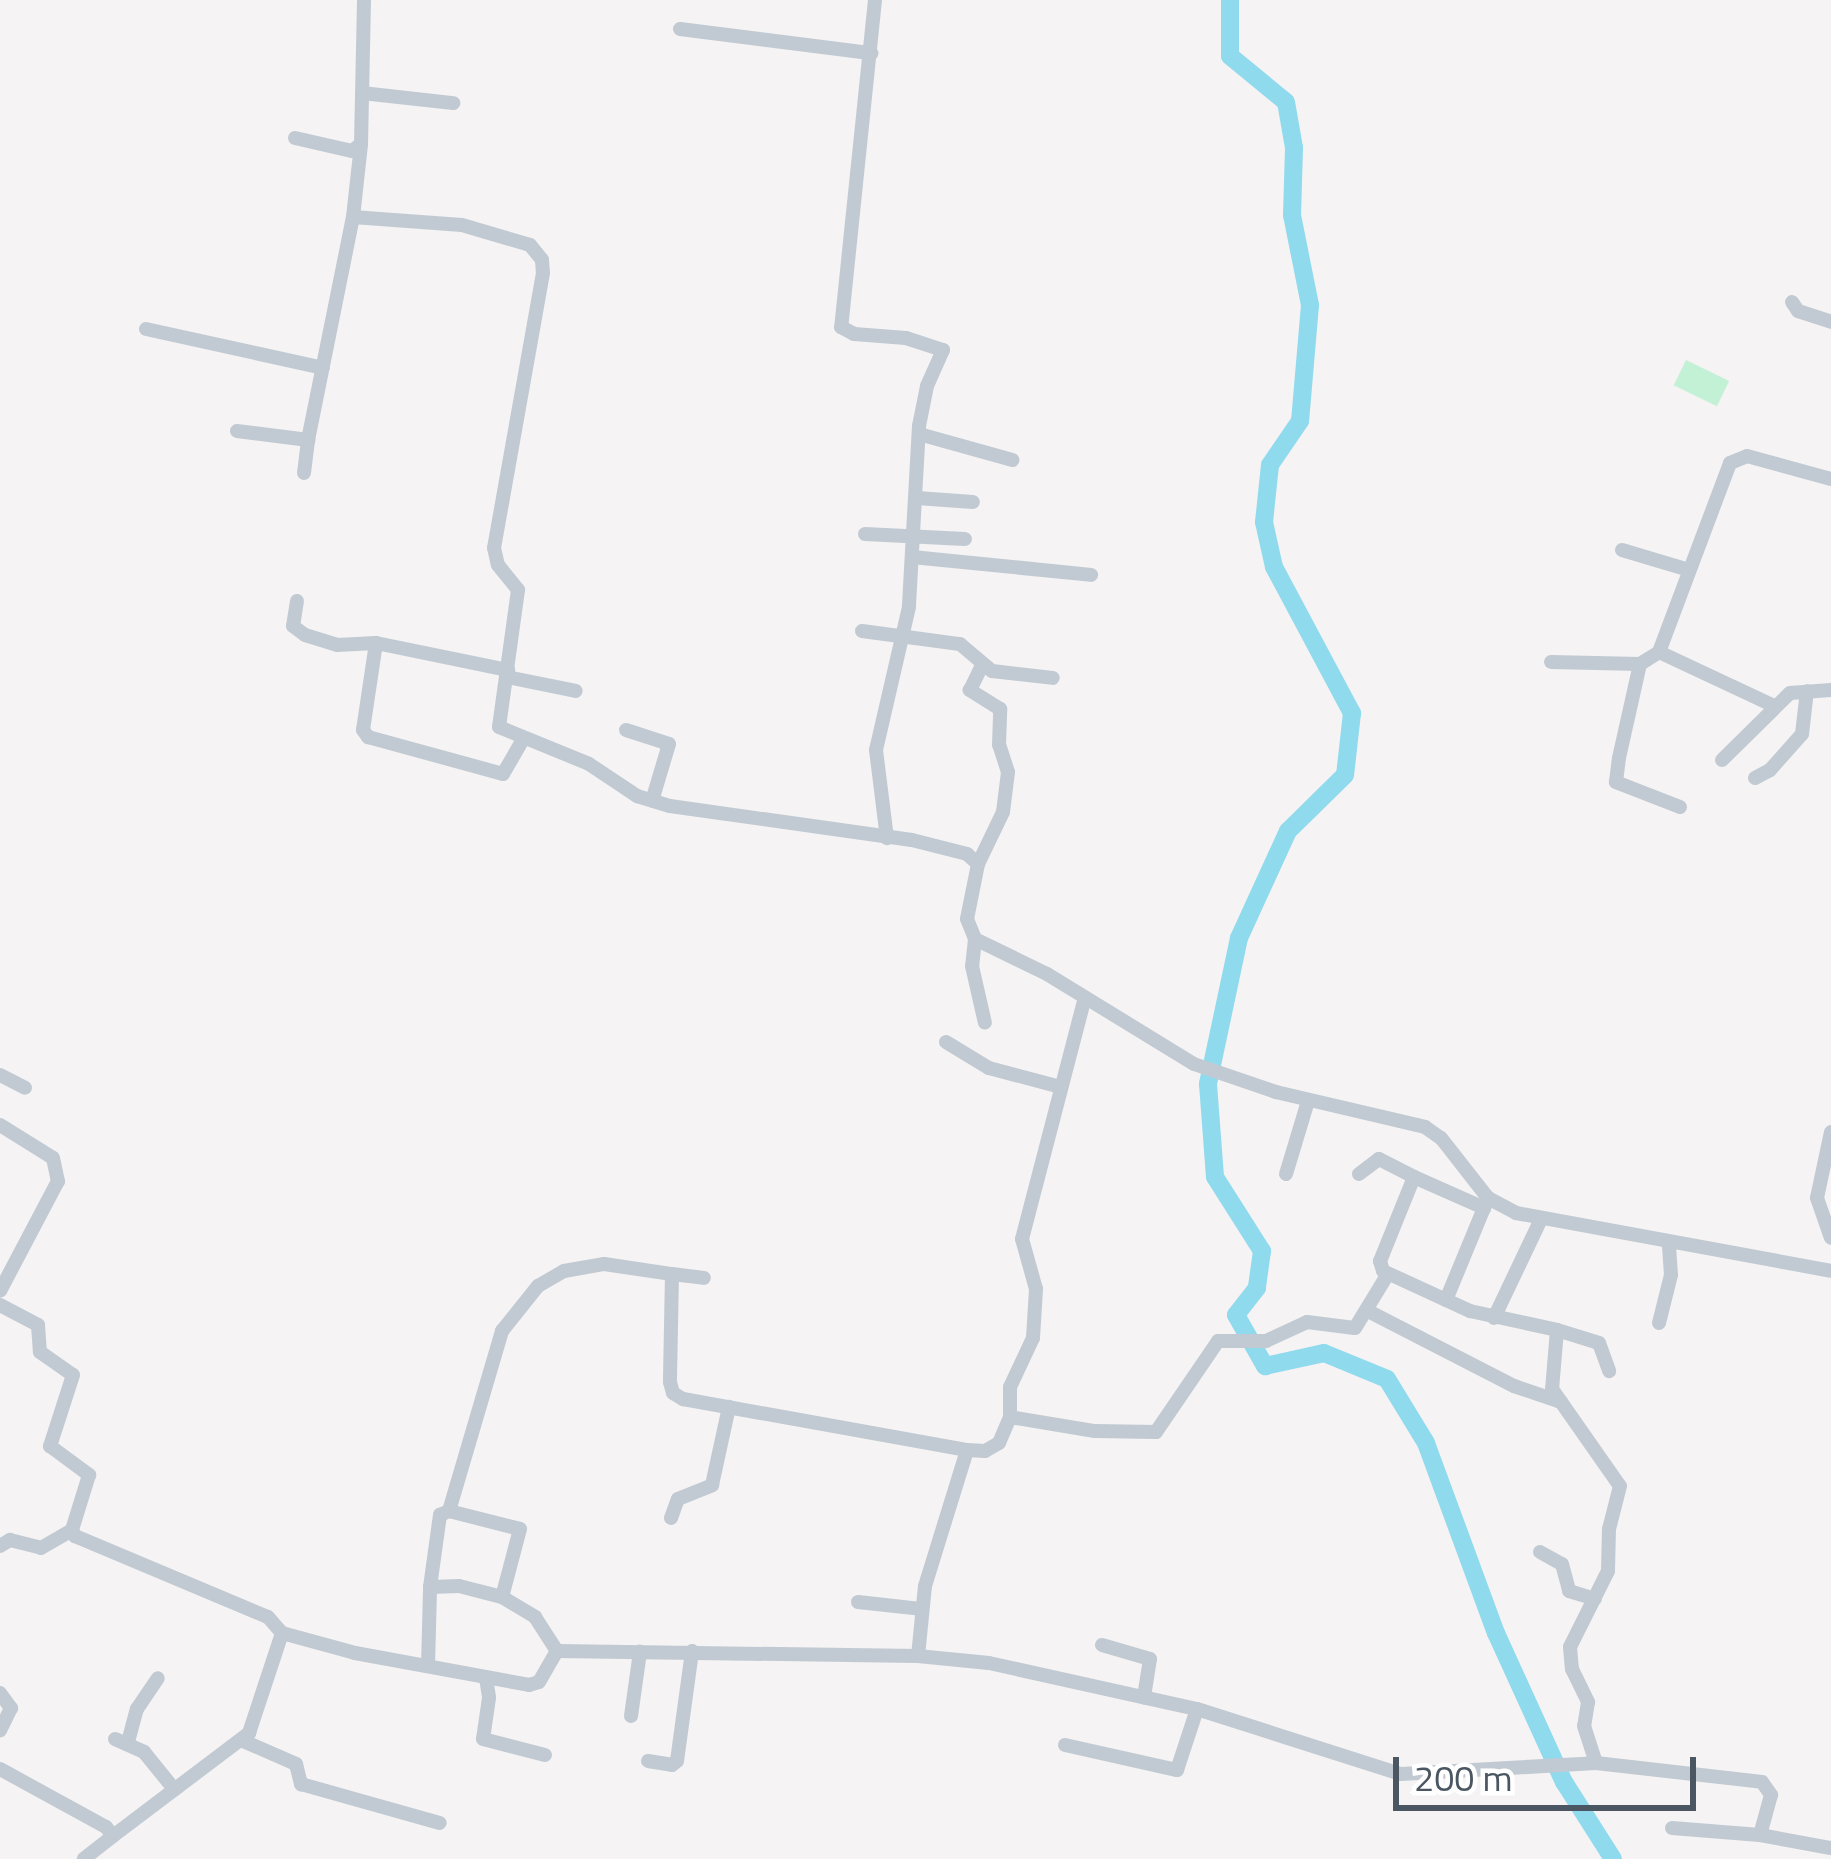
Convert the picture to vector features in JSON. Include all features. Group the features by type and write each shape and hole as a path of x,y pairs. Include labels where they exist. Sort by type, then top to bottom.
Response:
{"street":[{"path":"304,473 353,217 361,144 364,0"},
{"path":"875,0 842,327 944,350 927,386 919,434 904,633 875,771 887,838"},
{"path":"680,29 871,53"},
{"path":"362,93 453,103"},
{"path":"295,138 352,151 361,144"},
{"path":"353,217 462,225 511,235 530,245 542,260 495,536 498,565 518,590 497,723 523,740 589,764 652,801 959,851 978,864"},
{"path":"1792,302 1798,311 1831,322"},
{"path":"146,328 323,368"},
{"path":"237,431 308,440"},
{"path":"919,434 1012,460"},
{"path":"1551,662 1640,664 1659,652 1716,494 1737,458 1831,479"},
{"path":"916,498 974,502"},
{"path":"865,534 965,538"},
{"path":"1622,550 1690,570"},
{"path":"912,557 1091,575"},
{"path":"297,601 291,620 298,632 337,645 376,643 576,691"},
{"path":"862,631 960,644 982,665 1001,673 1053,678"},
{"path":"376,643 363,730 368,737 503,774 523,740"},
{"path":"1659,652 1772,705"},
{"path":"1640,664 1616,782 1680,807"},
{"path":"982,665 970,690 1000,709 999,745 1008,772 1003,812 978,864 967,925 975,939 1194,1064 1308,1101 1425,1127 1441,1138 1486,1203"},
{"path":"1722,760 1772,705 1790,693 1831,690"},
{"path":"1755,778 1770,770 1802,734 1807,691"},
{"path":"626,730 669,744 652,801"},
{"path":"975,939 972,966 985,1023"},
{"path":"672,1274 673,1393 967,1450 991,1449 1010,1417 1010,1387 1036,1325 1036,1288 1022,1239 1085,998"},
{"path":"946,1042 989,1068 1061,1087"},
{"path":"0,1075 25,1088"},
{"path":"1286,1174 1308,1101"},
{"path":"0,1124 52,1158 58,1180 0,1291"},
{"path":"1831,1132 1817,1198 1831,1238"},
{"path":"1359,1174 1379,1159 1414,1177 1541,1219 1831,1271"},
{"path":"1414,1177 1381,1262 1388,1274 1494,1318 1599,1343 1609,1371"},
{"path":"1446,1300 1486,1203"},
{"path":"1494,1318 1541,1219"},
{"path":"1659,1323 1671,1275 1669,1244"},
{"path":"428,1666 435,1525 449,1511 497,1340 538,1286 563,1271 604,1264 704,1278"},
{"path":"1010,1417 1095,1431 1156,1432 1218,1341 1283,1336 1300,1323 1355,1328 1388,1274"},
{"path":"0,1305 38,1325 40,1352 73,1375 50,1445 89,1475 72,1530 40,1548 10,1540 0,1546"},
{"path":"1368,1310 1514,1386 1561,1402"},
{"path":"1557,1330 1551,1383 1620,1486 1608,1536 1610,1564 1573,1638 1570,1661 1588,1702 1584,1726 1596,1763"},
{"path":"671,1518 678,1499 712,1485 729,1407"},
{"path":"918,1656 921,1609 967,1450"},
{"path":"449,1511 520,1529 502,1597"},
{"path":"72,1530 82,1540 268,1617 282,1633 486,1678 534,1684 557,1651"},
{"path":"1540,1552 1562,1564 1570,1591 1595,1599"},
{"path":"430,1587 459,1586 502,1597 535,1617 557,1651"},
{"path":"858,1602 921,1609"},
{"path":"84,1859 241,1740 254,1725 282,1633"},
{"path":"1102,1645 1150,1659 1144,1699"},
{"path":"557,1651 918,1656 1007,1666 1197,1709 1401,1774 1596,1763 1762,1782 1771,1795 1760,1835"},
{"path":"648,1761 672,1765 677,1761 692,1651"},
{"path":"631,1716 640,1652"},
{"path":"158,1678 121,1740 149,1757 174,1789"},
{"path":"486,1678 489,1698 483,1739 545,1755"},
{"path":"0,1693 11,1708 0,1731"},
{"path":"1065,1745 1177,1770 1197,1709"},
{"path":"241,1740 296,1764 301,1784 440,1822"},
{"path":"0,1769 93,1818 113,1835"},
{"path":"1672,1828 1760,1835 1831,1848"}],"green space":[{"path":"1686,360 1729,381 1717,406 1674,385"}],"waterway":[{"path":"1230,0 1230,56 1286,102 1294,148 1292,215 1310,305 1300,421 1270,465 1264,522 1274,567 1352,713 1345,775 1288,831 1239,938 1208,1084 1215,1177 1262,1251 1257,1288 1236,1315 1265,1366 1324,1353 1387,1379 1426,1443 1496,1633 1564,1782 1613,1859"}]}
